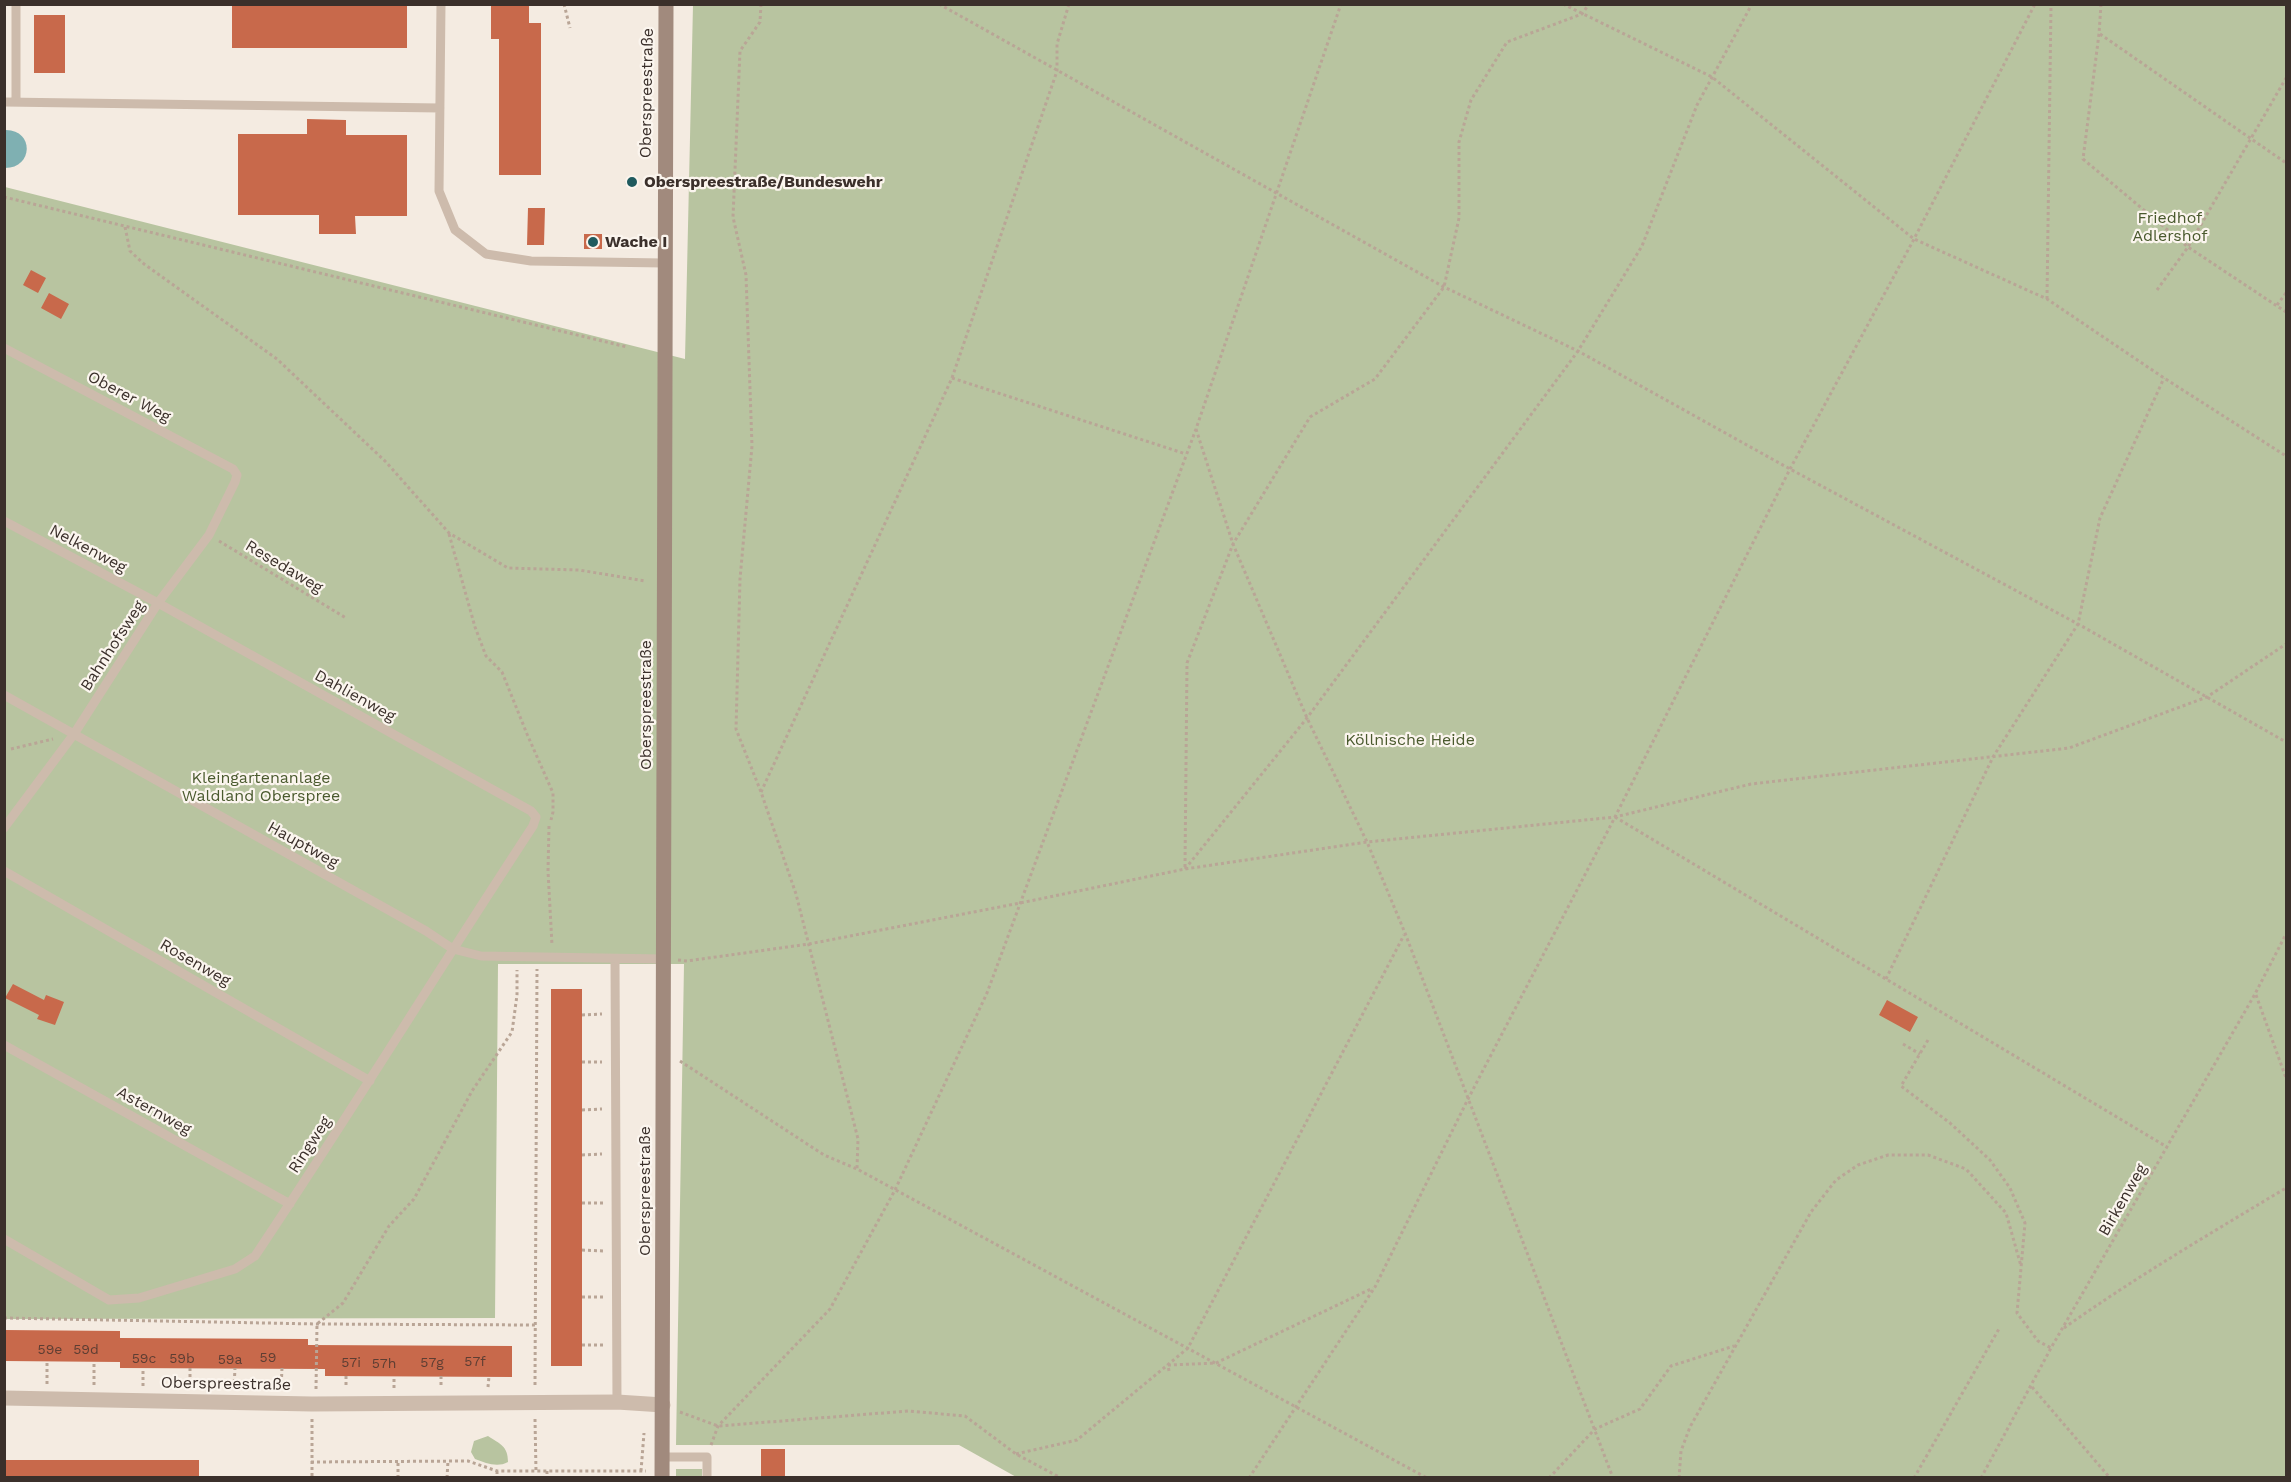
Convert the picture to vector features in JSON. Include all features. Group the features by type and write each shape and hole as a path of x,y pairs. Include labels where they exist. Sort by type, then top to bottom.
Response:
{"main road":[{"name":"Oberspreestraße","path":"662,1468 666,4"}],"street":[{"name":"Oberspreestraße","path":"4,1398 314,1397 617,1402 663,1405"}],"lane":[{"path":"16,4 16,101"},
{"path":"441,4 439,191 455,230 486,254 531,261 664,263"},
{"path":"4,102 440,108"},
{"name":"Oberer Weg","path":"4,348 233,469 237,475"},
{"name":"Bahnhofsweg","path":"4,828 74,734 158,603 209,535 237,475"},
{"name":"Nelkenweg","path":"4,521 158,603"},
{"name":"Dahlienweg","path":"158,603 531,811 536,817"},
{"name":"Hauptweg","path":"4,695 426,931 453,949"},
{"name":"Ringweg","path":"4,1239 110,1300 139,1298 235,1269 255,1256 370,1081 533,826 536,817"},
{"name":"Rosenweg","path":"4,872 370,1081"},
{"path":"453,949 481,956 663,959"},
{"path":"615,959 617,1402"},
{"name":"Asternweg","path":"4,1045 290,1204"},
{"path":"662,1468 707,1457 707,1478"}],"path":[{"path":"564,4 570,28"},
{"path":"761,4 760,22 740,51 734,217 746,275 752,446 740,579 736,729 761,792 796,894 858,1139 857,1169"},
{"path":"939,4 1444,286 1578,351 1790,469 2078,624 2286,742"},
{"path":"761,792 952,378 1057,71 1057,44 1069,4"},
{"path":"707,1457 718,1426 830,1309 895,1190 987,993 1196,429 1341,4"},
{"path":"1563,4 1712,77 1914,240 2047,299 2286,456"},
{"path":"1185,868 1187,663 1233,544 1310,417 1376,379 1444,286 1459,218 1459,142 1471,100 1507,42 1582,14 1590,4"},
{"path":"1185,868 1307,718 1578,351 1642,246 1696,105 1752,4"},
{"path":"1249,1478 1375,1287 1467,1101 1790,469 1914,240 2036,4"},
{"path":"2047,299 2051,4"},
{"path":"2101,4 2083,159 2188,248 2286,312"},
{"path":"2099,34 2286,163"},
{"path":"2157,290 2188,248 2286,78"},
{"path":"625,183 632,182"},
{"path":"4,197 627,347"},
{"path":"124,227 130,251 144,264 277,359 386,462 448,533 508,568 579,570 645,581"},
{"path":"2277,305 2286,293"},
{"path":"952,378 1186,454"},
{"path":"1886,979 1993,757 2078,624 2100,518 2164,378"},
{"path":"1196,429 1233,544 1307,718 1367,842 1405,933 1467,1101 1613,1478"},
{"path":"448,533 475,627 486,656 502,672 526,734 553,793 553,812 549,826 548,870 552,958"},
{"name":"Resedaweg","path":"209,535 346,618"},
{"path":"663,959 687,961 809,944 1185,868 1367,842 1614,817 1751,784 2069,748 2208,697 2286,644"},
{"path":"11,749 74,734"},
{"path":"1614,817 2167,1147"},
{"path":"1016,1454 1077,1440 1188,1348 1405,933"},
{"name":"Birkenweg","path":"1982,1478 2051,1348 2255,994 2286,934"},
{"path":"312,1478 317,1324 343,1303 389,1226 414,1199 472,1091 512,1032 517,995 517,957"},
{"path":"536,1471 537,958"},
{"path":"2255,994 2286,1078"},
{"path":"582,1015 604,1014"},
{"path":"1928,1040 1901,1086 1950,1123 1990,1160 2010,1188 2025,1223 2017,1313 2038,1341 2051,1348"},
{"path":"1903,1044 1920,1054"},
{"path":"663,1050 824,1155 857,1169 1427,1478"},
{"path":"582,1062 604,1062"},
{"path":"582,1110 604,1109"},
{"path":"582,1155 603,1154"},
{"path":"1679,1478 1681,1451 1690,1426 1811,1212 1836,1180 1858,1165 1888,1155 1928,1155 1966,1169 2006,1213 2021,1266"},
{"path":"2063,1329 2159,1265 2286,1188"},
{"path":"582,1203 603,1203"},
{"path":"582,1250 603,1251"},
{"path":"1168,1365 1216,1363 1375,1287"},
{"path":"582,1298 603,1297"},
{"path":"4,1318 317,1324 535,1325"},
{"path":"1914,1478 2000,1327"},
{"path":"582,1345 603,1345"},
{"path":"1549,1478 1595,1429 1640,1409 1671,1366 1736,1346"},
{"path":"46,1386 47,1361"},
{"path":"94,1362 94,1387"},
{"path":"1168,1365 1169,1371"},
{"path":"143,1368 143,1388"},
{"path":"190,1368 190,1389"},
{"path":"234,1389 235,1368"},
{"path":"281,1390 282,1368"},
{"path":"346,1376 346,1392"},
{"path":"393,1393 394,1376"},
{"path":"2032,1387 2110,1478"},
{"path":"663,1405 718,1426 908,1411 965,1416 1016,1454 1061,1478"},
{"path":"398,1461 398,1478"},
{"path":"447,1478 448,1461"},
{"path":"311,1462 468,1461 497,1471 594,1472 662,1468"},
{"path":"497,1471 497,1478"},
{"path":"547,1471 547,1478"},
{"path":"594,1472 594,1478"}],"green space":[{"name":"Köllnische Heide","path":"693,5 2286,5 2286,1477 1018,1478 959,1445 676,1445 684,964 498,964 495,1318 5,1319 5,187 685,359"},
{"path":"488,1436 505,1449 508,1462 496,1465 475,1459 471,1452 474,1441"},
{"path":"676,1469 702,1469 702,1477 676,1477"}],"water":[{"path":"5,130 15,131 21,136 27,149 21,162 5,168"}],"building":[{"path":"232,4 407,4 407,48 232,48"},
{"path":"491,4 529,4 529,23 541,23 541,175 499,175 499,39 491,39"},
{"path":"34,15 65,15 65,73 34,73"},
{"path":"307,119 346,120 346,135 407,135 407,216 355,216 356,234 319,234 319,215 238,215 238,134 307,134"},
{"path":"528,208 545,208 544,245 527,245"},
{"name":"Wache I","path":"584,234 602,234 602,249 584,249"},
{"path":"31,270 46,278 38,293 23,285"},
{"path":"49,293 69,304 61,319 41,308"},
{"path":"13,984 44,1000 46,995 64,1002 55,1025 37,1019 39,1015 5,998"},
{"path":"551,989 582,989 582,1366 551,1366"},
{"path":"1887,1000 1918,1017 1910,1032 1879,1015"},
{"path":"4,1330 120,1331 120,1338 308,1339 308,1345 512,1346 512,1377 325,1376 325,1369 120,1368 120,1362 4,1361"},
{"path":"761,1449 785,1449 785,1478 761,1478"},
{"path":"4,1460 199,1460 199,1478 4,1478"}],"place":[{"name":"Oberspreestraße/Bundeswehr","path":"632,182"},
{"name":"Wache I","path":"593,242"}],"park label":[{"name":"Friedhof Adlershof","path":"2170,227"},
{"name":"Kleingartenanlage Waldland Oberspree","path":"261,787"}]}
